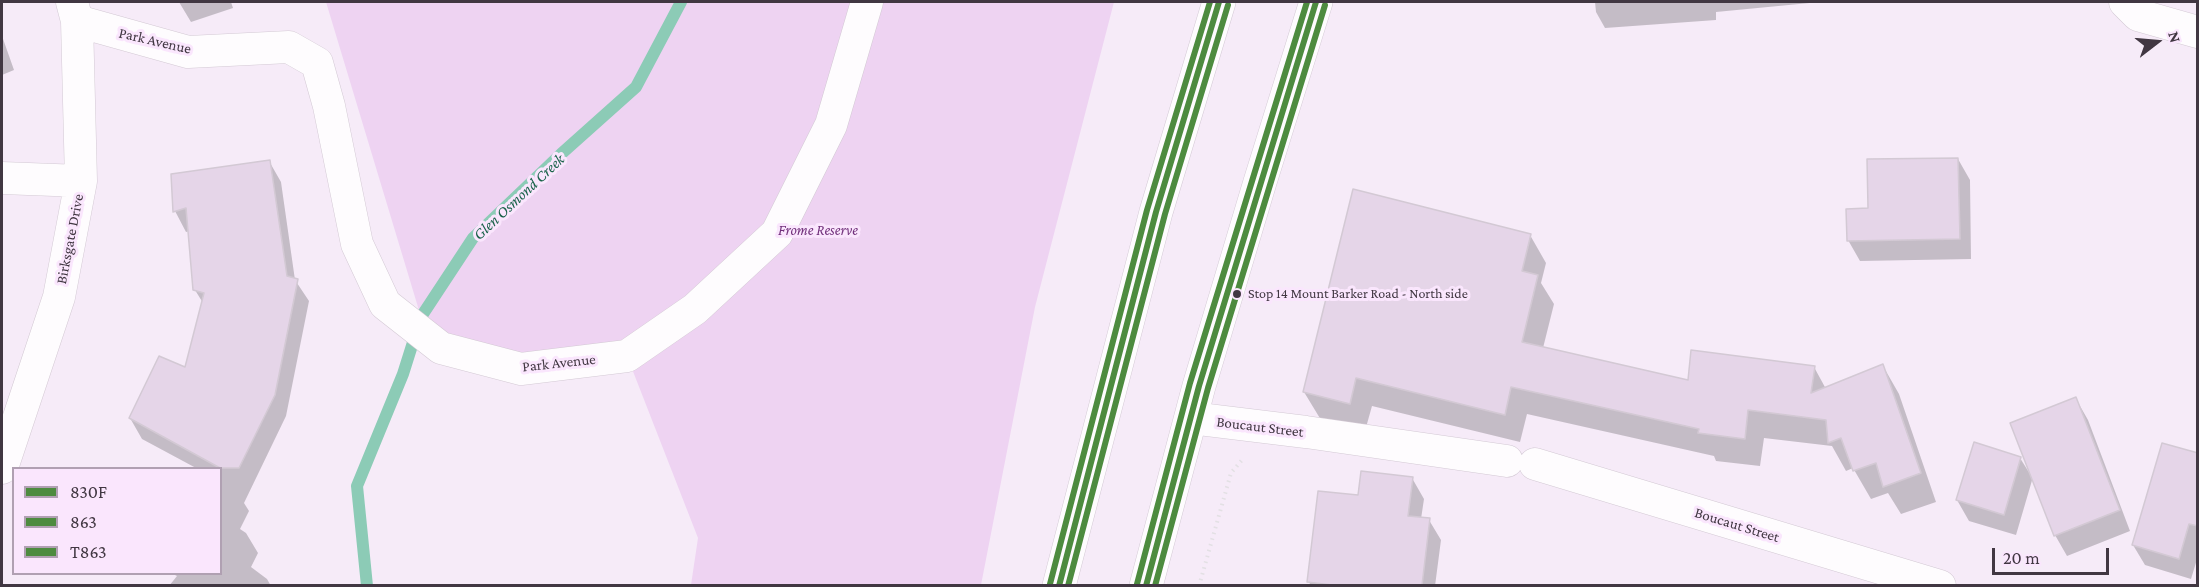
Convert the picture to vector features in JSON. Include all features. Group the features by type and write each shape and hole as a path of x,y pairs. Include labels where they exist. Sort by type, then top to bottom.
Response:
{"highway":[{"path":"1059,585 1156,212 1219,2"},
{"path":"1146,585 1191,418 1260,182 1316,2"}],"street":[{"name":"Park Avenue","path":"75,11 188,52 289,47 317,63 329,106 357,244 385,304 441,348 521,369 627,356 695,309 777,233 831,125 867,2"},
{"path":"2125,2 2138,15 2198,32"},
{"name":"Birksgate Drive","path":"2,468 58,297 81,181 75,11"},
{"path":"2,178 81,181"},
{"name":"Boucaut Street","path":"1191,418 1521,463 1938,585"}],"path":[{"path":"1199,585 1231,473 1247,455"}],"green space":[{"name":"Frome Reserve","path":"326,2 1114,2 1035,307 981,585 691,585 698,538 627,356 521,369 441,348 421,317"}],"building":[{"path":"1958,158 1960,239 1847,241 1846,209 1868,208 1867,159"},
{"path":"270,160 287,276 298,279 275,395 239,468 218,467 129,418 159,356 185,367 204,293 193,290 186,208 173,212 171,174"},
{"path":"1353,189 1531,234 1522,271 1538,275 1522,342 1688,380 1691,350 1815,366 1811,393 1883,364 1921,473 1883,487 1876,463 1853,471 1841,438 1828,443 1826,420 1748,410 1745,439 1698,433 1699,429 1511,387 1505,415 1356,378 1350,404 1303,392"},
{"path":"2076,397 2120,510 2054,536 2010,423"},
{"path":"1974,442 2021,457 2004,515 1956,500"},
{"path":"2162,443 2198,453 2198,526 2189,524 2179,559 2132,545"},
{"path":"1361,471 1413,477 1408,516 1430,518 1422,585 1332,585 1307,582 1318,491 1358,495"}],"waterway":[{"name":"Glen Osmond Creek","path":"367,586 357,486 403,374 421,317 473,238 561,154 636,87 681,2"}],"transit line":[{"name":"T863","path":"1050,584 1147,210 1210,2"},
{"name":"830F","path":"1059,586 1156,212 1219,2"},
{"name":"T863","path":"1137,584 1190,383 1307,2"},
{"name":"830F","path":"1146,586 1199,386 1316,2"},
{"name":"863","path":"1068,586 1165,214 1228,5"},
{"name":"863","path":"1155,586 1208,388 1325,5"}],"place":[{"name":"Stop 14 Mount Barker Road - North side","path":"1237,294"}]}
